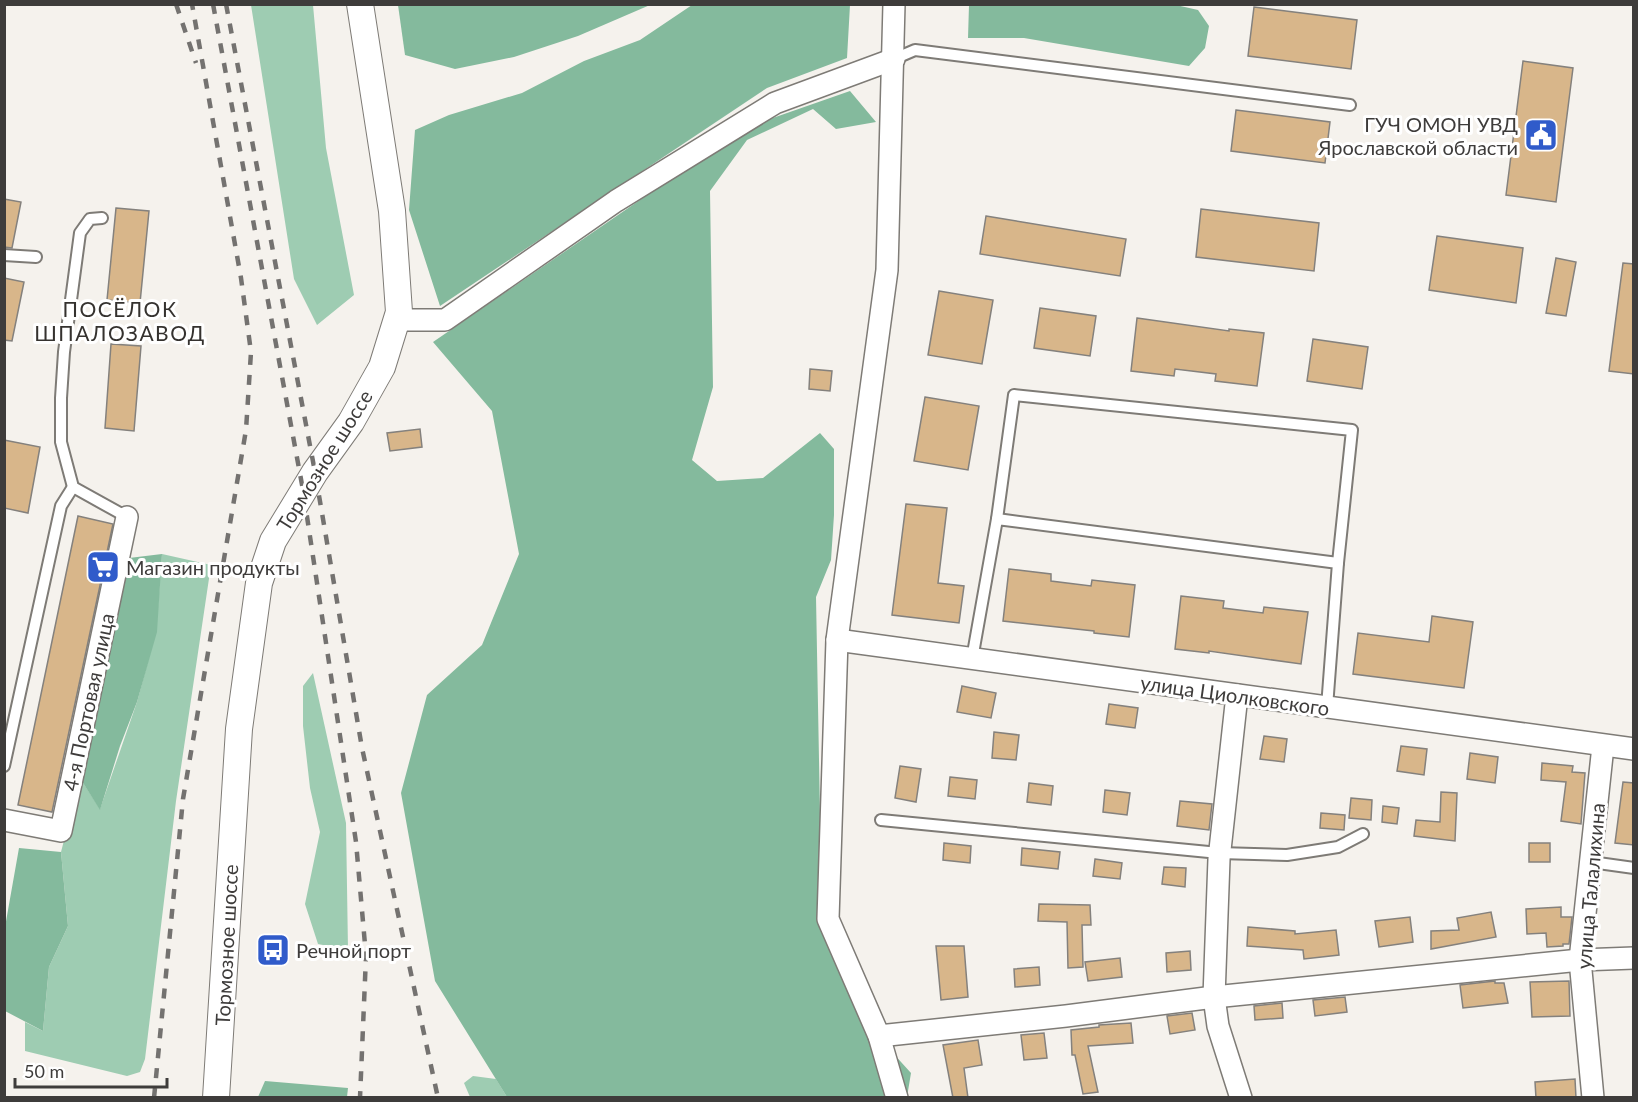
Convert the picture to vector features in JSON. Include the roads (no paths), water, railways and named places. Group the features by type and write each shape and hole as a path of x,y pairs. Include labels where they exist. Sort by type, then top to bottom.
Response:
{"street":[{"name":"Тормозное шоссе","path":"216,1098 238,729 259,583 273,541 315,471 351,422 382,367 399,312 392,211 360,4"},
{"path":"894,4 887,270 837,640 828,919 879,1036 897,1098"},
{"path":"397,320 445,320 616,201 775,103 894,60"},
{"name":"4-я Портовая улица","path":"4,820 61,831 127,517"},
{"name":"улица Циолковского","path":"837,640 1634,749"},
{"path":"1237,695 1220,853 1214,997 1218,1026 1241,1098"},
{"name":"улица Талалихина","path":"1593,1098 1580,960 1604,746"},
{"path":"879,1036 1066,1017 1214,997 1580,960 1634,958"}],"lane":[{"path":"894,60 915,50 1350,105"},
{"path":"102,218 90,219 80,233 64,352 61,442 73,487 127,517"},
{"path":"4,255 36,257"},
{"path":"972,659 997,519 1014,395 1353,430 1338,563 1327,707"},
{"path":"4,766 61,506 73,487"},
{"path":"997,519 1338,563"},
{"path":"881,820 1220,853 1287,855 1338,847 1363,834"},
{"path":"1591,862 1634,868"}],"railway":[{"path":"176,4 196,63"},
{"path":"154,1098 183,799 246,430 251,352 241,278 192,4"},
{"path":"213,4 303,490 356,842 366,956 360,1098"},
{"path":"226,4 315,472 362,748 438,1098"}],"place":[{"name":"ГУЧ ОМОН УВД Ярославской области","path":"1541,135"},
{"name":"Магазин продукты","path":"103,567"},
{"name":"Речной порт","path":"273,950"}],"district":[{"name":"ПОСЁЛОК ШПАЛОЗАВОД","path":"120,320"}]}
